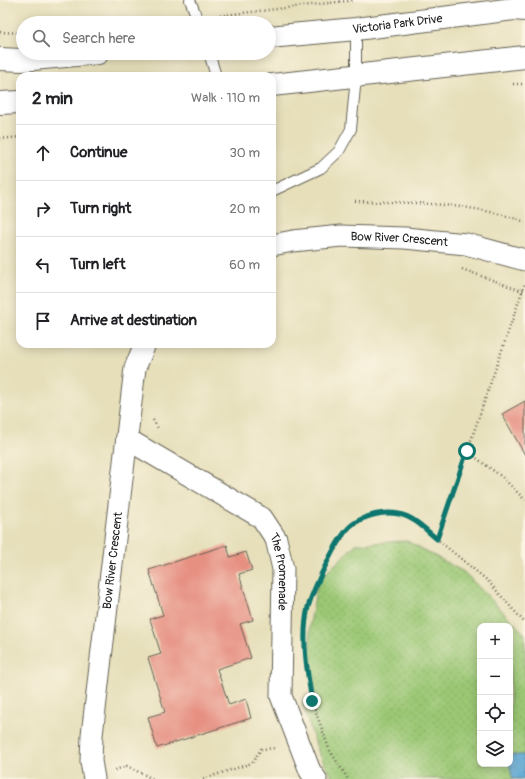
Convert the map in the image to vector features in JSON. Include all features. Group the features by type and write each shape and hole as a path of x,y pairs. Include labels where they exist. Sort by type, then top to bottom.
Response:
{"street":[{"name":"Victoria Park Drive","path":"276,36 356,29 514,9 525,10"},
{"path":"276,85 356,77 525,57"},
{"path":"0,59 16,60"},
{"path":"0,103 16,102"},
{"name":"Bow River Crescent","path":"276,245 293,241 341,236 405,238 466,244 525,260"},
{"name":"Bow River Crescent","path":"104,775 91,761 92,735 135,368 143,348"},
{"name":"The Promenade","path":"127,438 262,518 276,539 283,569 281,696 310,771 316,779"}],"lane":[{"path":"190,0 196,16"},
{"path":"276,189 321,168 339,151 351,129 356,77 356,29"},
{"path":"211,60 215,72"}],"path":[{"path":"229,16 355,0"},
{"path":"0,32 16,33"},
{"path":"0,139 16,137"},
{"path":"355,200 441,205 503,214 525,222"},
{"path":"460,268 524,292"},
{"path":"437,539 524,292 525,283"},
{"path":"467,451 502,476 525,500"},
{"path":"307,622 308,607 332,552 352,525 378,513 400,514 414,521 488,580 525,623"},
{"path":"305,660 312,701 329,749 348,779"},
{"path":"203,779 252,763 261,749 278,748 276,742"},
{"path":"104,775 127,766 153,779"}],"green space":[{"path":"407,541 464,572 525,634 525,779 333,779 318,751 302,704 315,694 310,650 310,624 318,581 356,544"}],"water":[{"path":"513,755 525,755 525,779 513,779 510,767 513,767"}],"building":[{"path":"525,401 525,455 502,414"},
{"path":"227,545 230,557 246,552 252,570 239,574 253,620 240,624 251,658 217,669 229,705 246,699 251,718 157,748 148,717 165,712 148,658 161,654 150,619 163,615 149,570"}],"route":[{"path":"312,701 304,653 308,607 332,552 352,525 378,513 400,514 414,521 437,539 467,451"}]}
